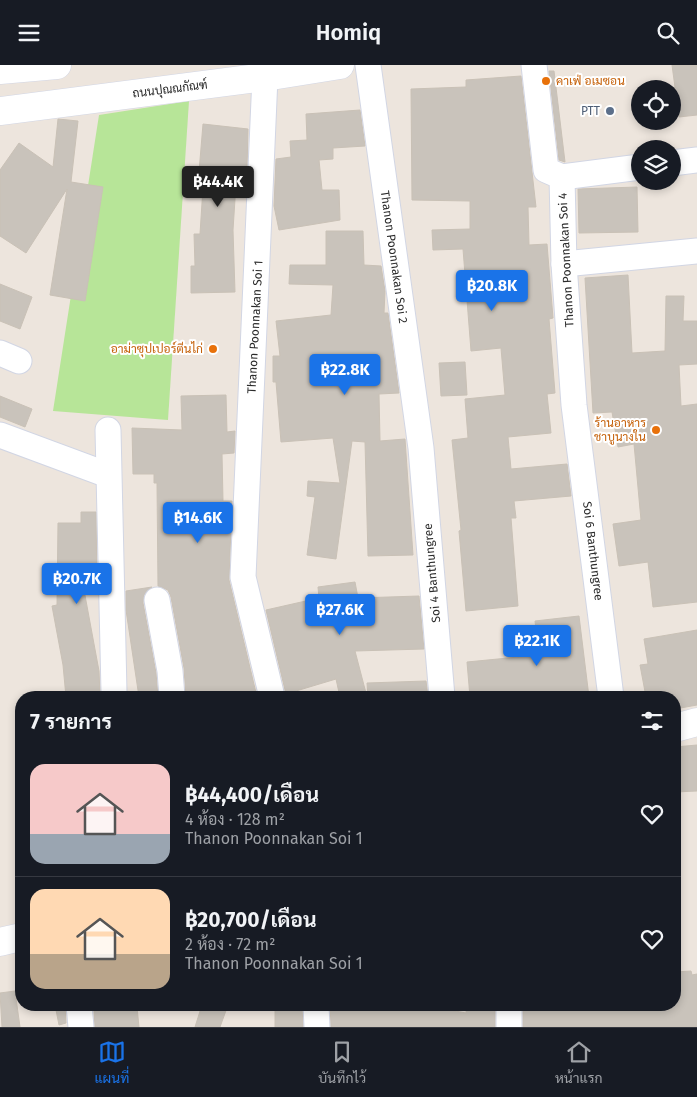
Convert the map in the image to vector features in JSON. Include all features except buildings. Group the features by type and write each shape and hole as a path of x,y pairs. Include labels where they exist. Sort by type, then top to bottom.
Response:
{"street":[{"path":"0,70 57,65"},
{"name":"ถนนปุณณกัณฑ์","path":"0,111 265,77 340,65"},
{"name":"Thanon Poonnakan Soi 2","path":"368,65 421,448"},
{"name":"Thanon Poonnakan Soi 4","path":"534,65 546,170 562,177 564,264 574,405"},
{"name":"Thanon Poonnakan Soi 1","path":"265,77 243,577 271,691"},
{"path":"681,162 697,160"},
{"path":"562,177 631,168"},
{"path":"564,264 697,251"},
{"name":"Soi 6 Banthungree","path":"574,405 610,691"},
{"path":"108,430 114,691"},
{"path":"0,435 108,475"},
{"name":"Soi 4 Banthungree","path":"421,448 441,691"},
{"path":"157,600 170,671 172,691"},
{"path":"681,726 697,722"},
{"path":"0,941 15,938"},
{"path":"80,1011 81,1027"},
{"path":"316,1011 316,1027"},
{"path":"509,1011 509,1027"}],"green space":[{"path":"189,101 168,420 53,411 99,115"}],"place":[{"name":"คาเฟ่ อเมซอน","path":"546,81"},
{"name":"PTT","path":"610,111"},
{"name":"อาม่าซุปเปอร์ตีนไก่","path":"213,349"},
{"name":"ร้านอาหาร ชาบูนางใน","path":"656,430"}]}
